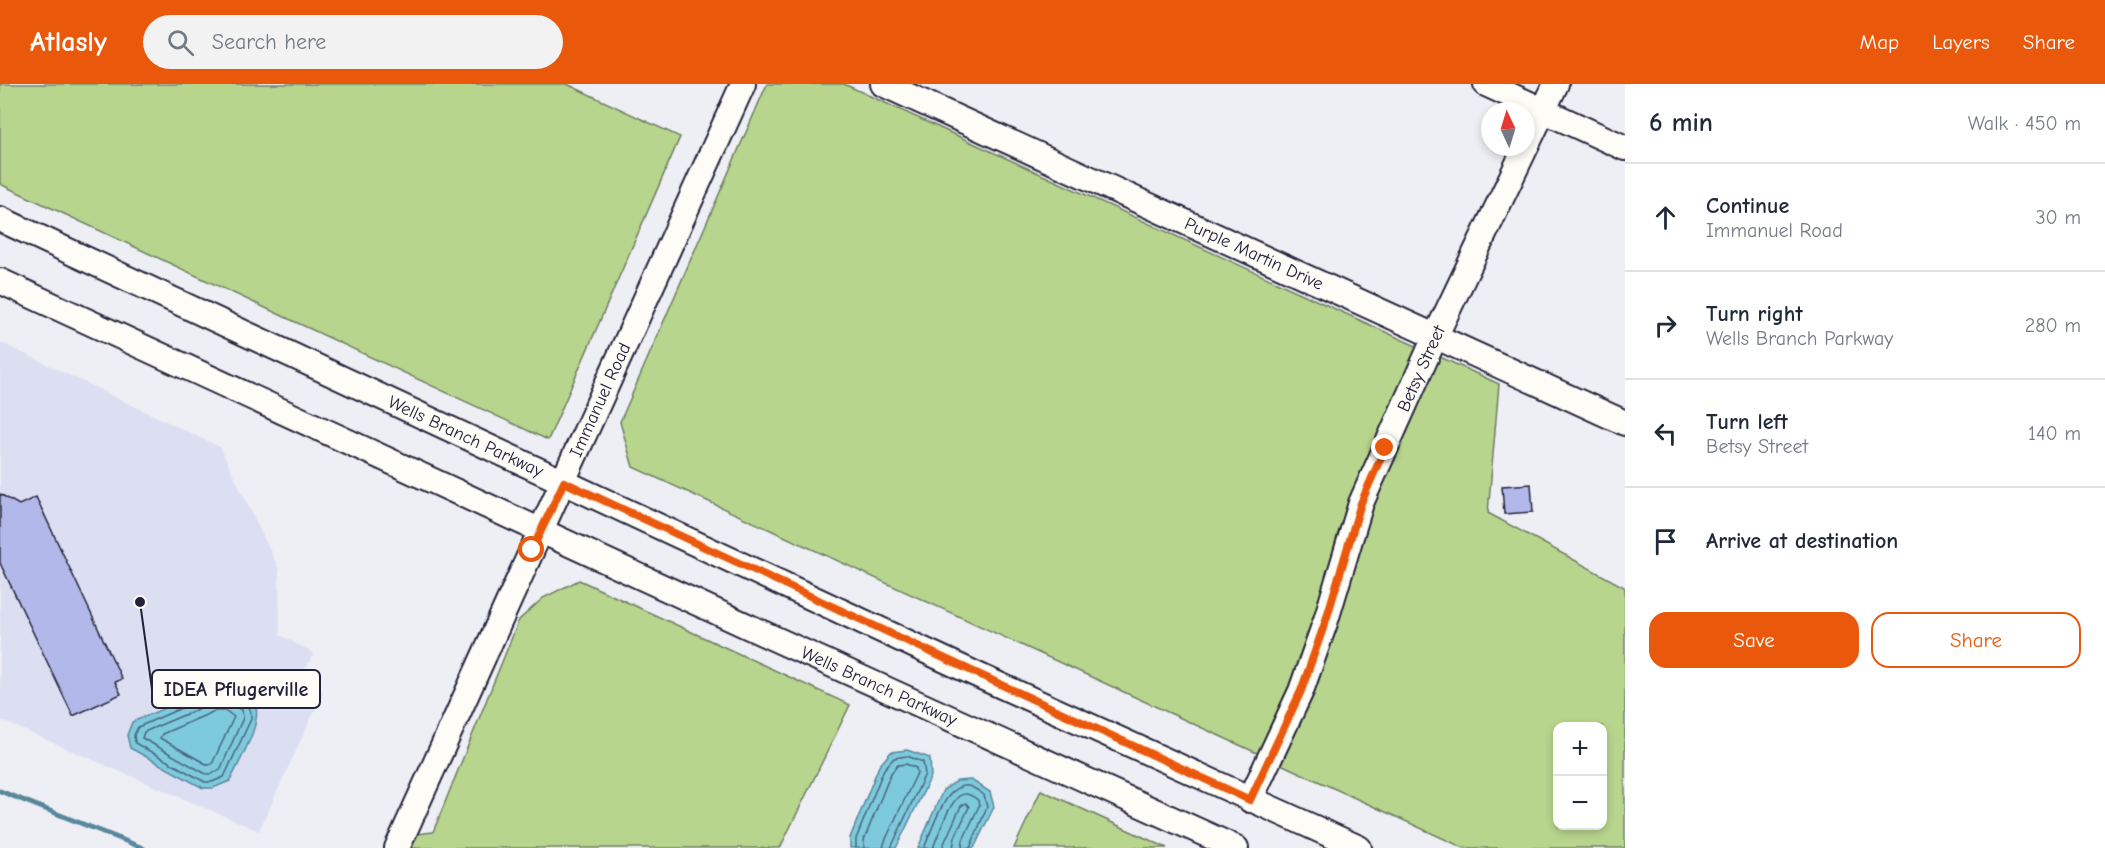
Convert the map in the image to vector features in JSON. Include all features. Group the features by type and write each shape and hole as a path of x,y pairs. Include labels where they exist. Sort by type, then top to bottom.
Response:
{"street":[{"name":"Immanuel Road","path":"399,844 743,84"},
{"name":"Purple Martin Drive","path":"883,84 1625,423"},
{"path":"1486,84 1625,148"},
{"name":"Betsy Street","path":"1250,800 1301,691 1326,620 1361,503 1436,335 1556,84"},
{"name":"Wells Branch Parkway","path":"0,219 1250,800 1359,848"},
{"name":"Wells Branch Parkway","path":"0,281 1236,848"}],"shaded area":[{"path":"0,342 220,447 279,569 280,635 314,653 298,682 323,692 259,831 0,720"}],"green space":[{"path":"0,84 567,84 680,137 548,440 0,184"},
{"path":"767,84 844,84 1499,384 1488,513 1625,589 1625,848 1464,848 633,467 620,422"},
{"path":"579,580 850,705 780,848 412,848 417,834 433,832 519,620 543,598"},
{"path":"1041,790 1167,848 1014,848"}],"water":[{"path":"230,687 250,697 254,702 256,719 244,753 230,781 213,788 203,788 130,748 127,735 132,722 209,689"},
{"path":"907,750 930,758 931,776 896,848 850,848 850,838 879,766 891,752"},
{"path":"971,780 990,792 994,807 974,848 918,848 943,790 957,781"}],"building":[{"path":"1531,484 1533,512 1504,514 1502,486"},
{"path":"0,494 19,505 36,497 122,679 115,682 121,694 73,716 0,563"}],"waterway":[{"path":"0,791 143,848"}],"place":[{"name":"IDEA Pflugerville","path":"140,602"}],"route":[{"path":"532,550 564,482 1250,800 1301,691 1326,620 1361,503 1385,448"}]}
